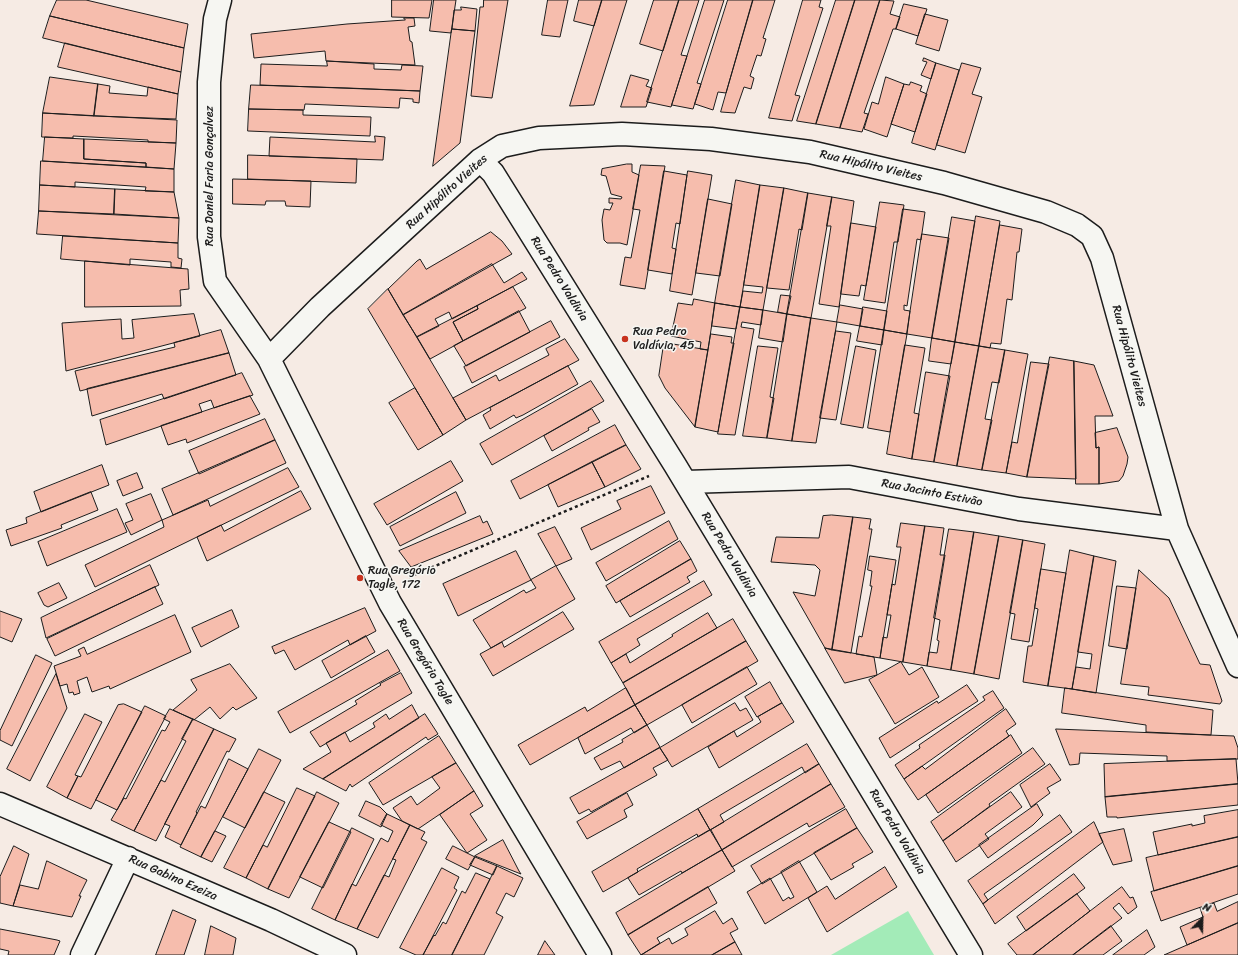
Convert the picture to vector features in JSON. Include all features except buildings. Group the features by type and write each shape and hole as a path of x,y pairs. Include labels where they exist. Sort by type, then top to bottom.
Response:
{"street":[{"name":"Rua Daniel Faria Gonçalvez","path":"220,0 215,19 209,82 209,237 215,281 269,359"},
{"name":"Rua Hipólito Vieites","path":"269,359 320,308 480,160 502,146 539,138 622,134 711,139 810,152 929,179 1046,212 1077,225 1092,236 1102,258 1177,528 1238,666"},
{"name":"Rua Pedro Valdivia","path":"480,160 493,173 680,474 971,955"},
{"name":"Rua Gregório Tagle","path":"269,359 390,603 600,955"},
{"name":"Rua Jacinto Estivão","path":"680,474 849,477 1019,509 1177,528"},
{"name":"Rua Gabino Ezeiza","path":"0,804 271,920 345,955"},
{"path":"82,955 128,858"}],"path":[{"path":"381,584 412,576 680,474"}],"green space":[{"path":"908,911 934,955 831,955"}],"place":[{"name":"Rua Pedro Valdívia, 45","path":"625,339"},
{"name":"Rua Gregório Tagle, 172","path":"360,578"}]}
